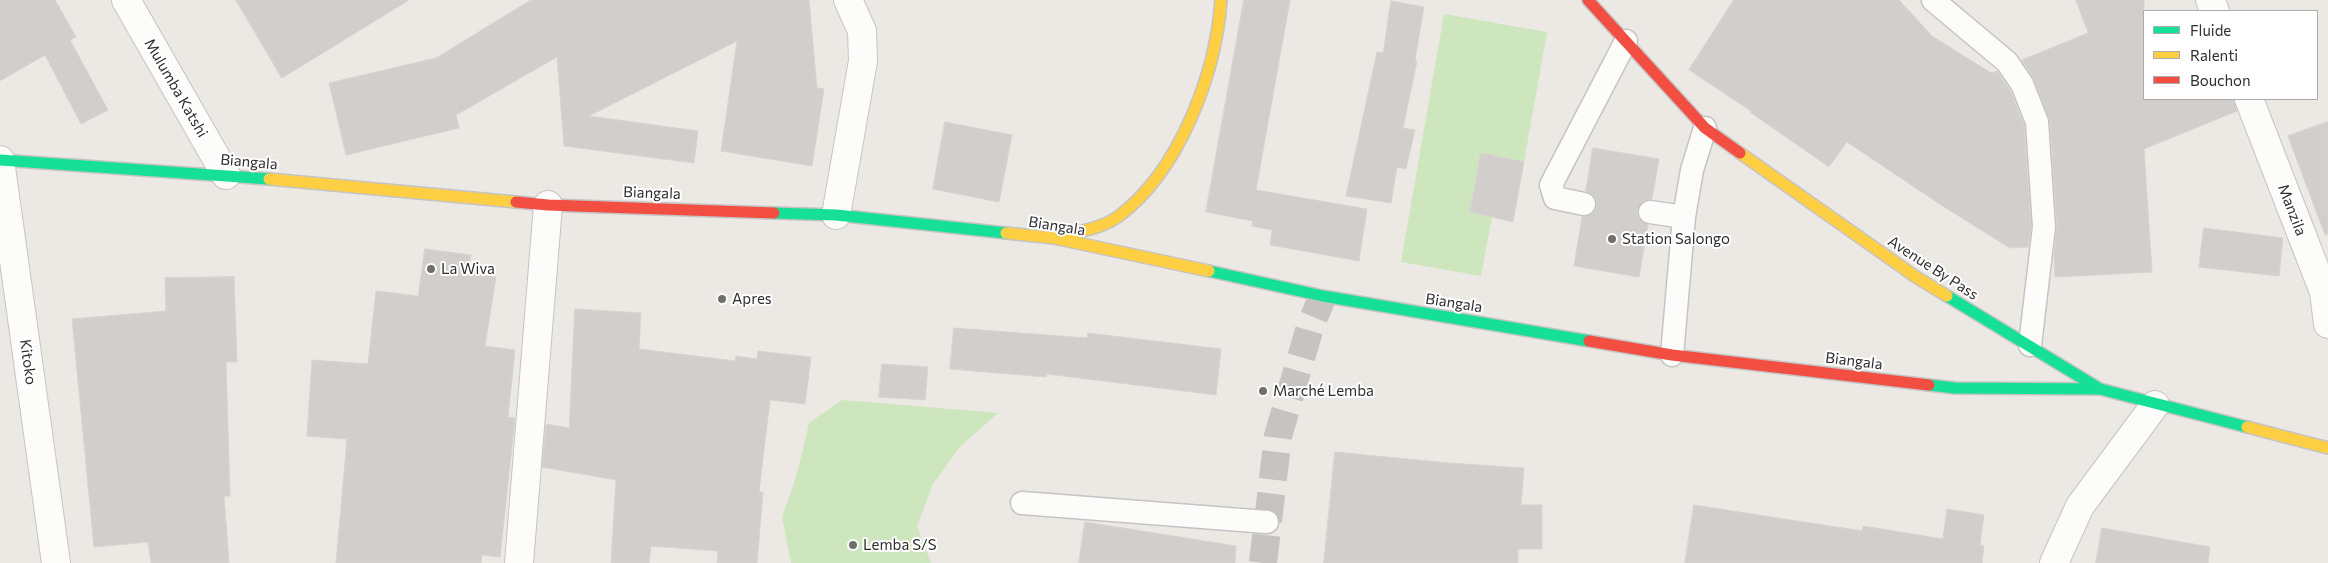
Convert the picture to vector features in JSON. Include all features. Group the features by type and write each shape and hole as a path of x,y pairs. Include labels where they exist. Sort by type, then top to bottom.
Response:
{"main road":[{"path":"1054,238 1118,217 1160,173 1189,124 1208,70 1221,17 1221,0"},
{"name":"Avenue By Pass","path":"1591,1 1705,128 1916,277 2100,389 2328,448"},
{"name":"Biangala","path":"0,160 226,175 548,204 836,215 1054,238 1322,296 1672,355 1955,388 2100,389"}],"street":[{"name":"Mulumba Katshi","path":"126,0 226,175"},
{"path":"836,215 864,61 862,31 848,0"},
{"name":"Manzila","path":"2249,100 2324,292 2328,324"},
{"name":"Kitoko","path":"0,160 56,563"},
{"path":"519,563 548,204"},
{"path":"2054,563 2080,506 2155,404"}],"lane":[{"path":"1933,0 2008,62 2022,84 2037,122 2044,227 2030,346"},
{"path":"1584,204 1555,198 1551,185 1626,41"},
{"path":"1672,355 1684,216 1692,170 1705,128"},
{"path":"1650,212 1684,216"},
{"path":"1022,503 1267,522"}],"green space":[{"path":"1444,14 1547,32 1524,162 1481,154 1470,212 1492,217 1481,276 1401,262"},
{"path":"842,400 998,413 960,447 933,484 917,526 931,563 791,563 782,517 797,474 809,423"}],"building":[{"path":"0,0 55,0 76,37 70,40 108,110 81,124 45,55 0,81"},
{"path":"236,0 409,0 282,78"},
{"path":"531,0 809,0 817,88 824,89 812,166 721,151 737,41 589,116 698,131 694,163 564,146 557,57 456,115 459,128 346,155 329,83 436,58"},
{"path":"1244,0 1290,0 1256,190 1367,209 1359,261 1270,245 1272,230 1252,226 1253,221 1206,212"},
{"path":"1734,0 1899,0 1932,36 1991,73 1997,71 2010,90 2024,125 2031,227 2028,247 2010,248 1938,203 1847,142 1829,167 1751,111 1689,70"},
{"path":"2076,0 2144,0 2143,100 2234,100 2237,111 2144,149 2152,272 2055,277 2054,256 2057,226 2050,121 2034,79 2022,60 2088,33"},
{"path":"1391,1 1424,7 1415,60 1417,61 1403,128 1415,130 1406,169 1397,167 1391,203 1346,196 1377,52 1383,53"},
{"path":"945,122 1012,135 999,202 933,189"},
{"path":"2328,122 2328,234 2325,235 2288,136"},
{"name":"Station Salongo","path":"1593,148 1659,159 1652,199 1645,200 1637,210 1638,217 1648,225 1639,277 1574,266 1582,217 1593,213 1597,206 1593,195 1586,191"},
{"path":"1481,153 1524,162 1513,222 1470,212"},
{"path":"2204,228 2283,238 2279,276 2199,267"},
{"path":"425,249 471,255 468,273 496,277 485,346 515,350 508,417 515,418 500,557 482,555 481,563 336,563 347,439 307,436 312,360 368,364 376,291 418,296"},
{"path":"234,277 237,362 226,362 230,496 224,496 229,563 151,563 148,542 94,547 72,319 166,311 165,278"},
{"path":"575,309 641,313 639,349 735,361 736,356 757,359 758,351 811,357 805,404 770,400 759,492 763,492 757,563 717,563 718,551 651,546 649,563 611,563 616,480 542,467 546,424 569,428"},
{"path":"954,328 1087,338 1088,333 1221,349 1216,395 1047,374 1046,377 950,369"},
{"path":"882,364 928,367 925,400 879,397"},
{"path":"1335,452 1524,468 1521,505 1542,505 1542,549 1518,549 1518,563 1324,563"},
{"path":"1694,505 1862,531 1863,526 1943,539 1947,509 1984,515 1980,545 1984,546 1982,563 1685,563"},
{"path":"1085,522 1236,546 1235,563 1079,563"},
{"path":"2102,528 2210,547 2208,563 2096,563"}],"tunnel":[{"path":"1263,563 1278,436 1311,324 1323,296"}],"traffic: fast":[{"path":"0,160 269,179"},
{"path":"774,213 836,215 1006,233"},
{"path":"1209,271 1323,296 1589,341"},
{"path":"1947,296 2100,389 2247,427"},
{"path":"1929,385 1955,388 2100,389"}],"traffic: slow":[{"path":"1054,238 1096,227 1119,216 1141,197 1160,173 1177,147 1203,88 1212,58 1221,0"},
{"path":"1740,153 1916,277 1947,296"},
{"path":"269,179 516,202"},
{"path":"1006,233 1054,238 1209,271"},
{"path":"2247,427 2328,448"}],"traffic: jam":[{"path":"1588,0 1705,128 1740,153"},
{"path":"516,202 548,205 774,213"},
{"path":"1589,341 1672,355 1929,385"}],"place":[{"name":"Station Salongo","path":"1612,239"},
{"name":"La Wiva","path":"431,269"},
{"name":"Apres","path":"722,299"},
{"name":"Marché Lemba","path":"1263,391"},
{"name":"Lemba S/S","path":"853,545"}]}
